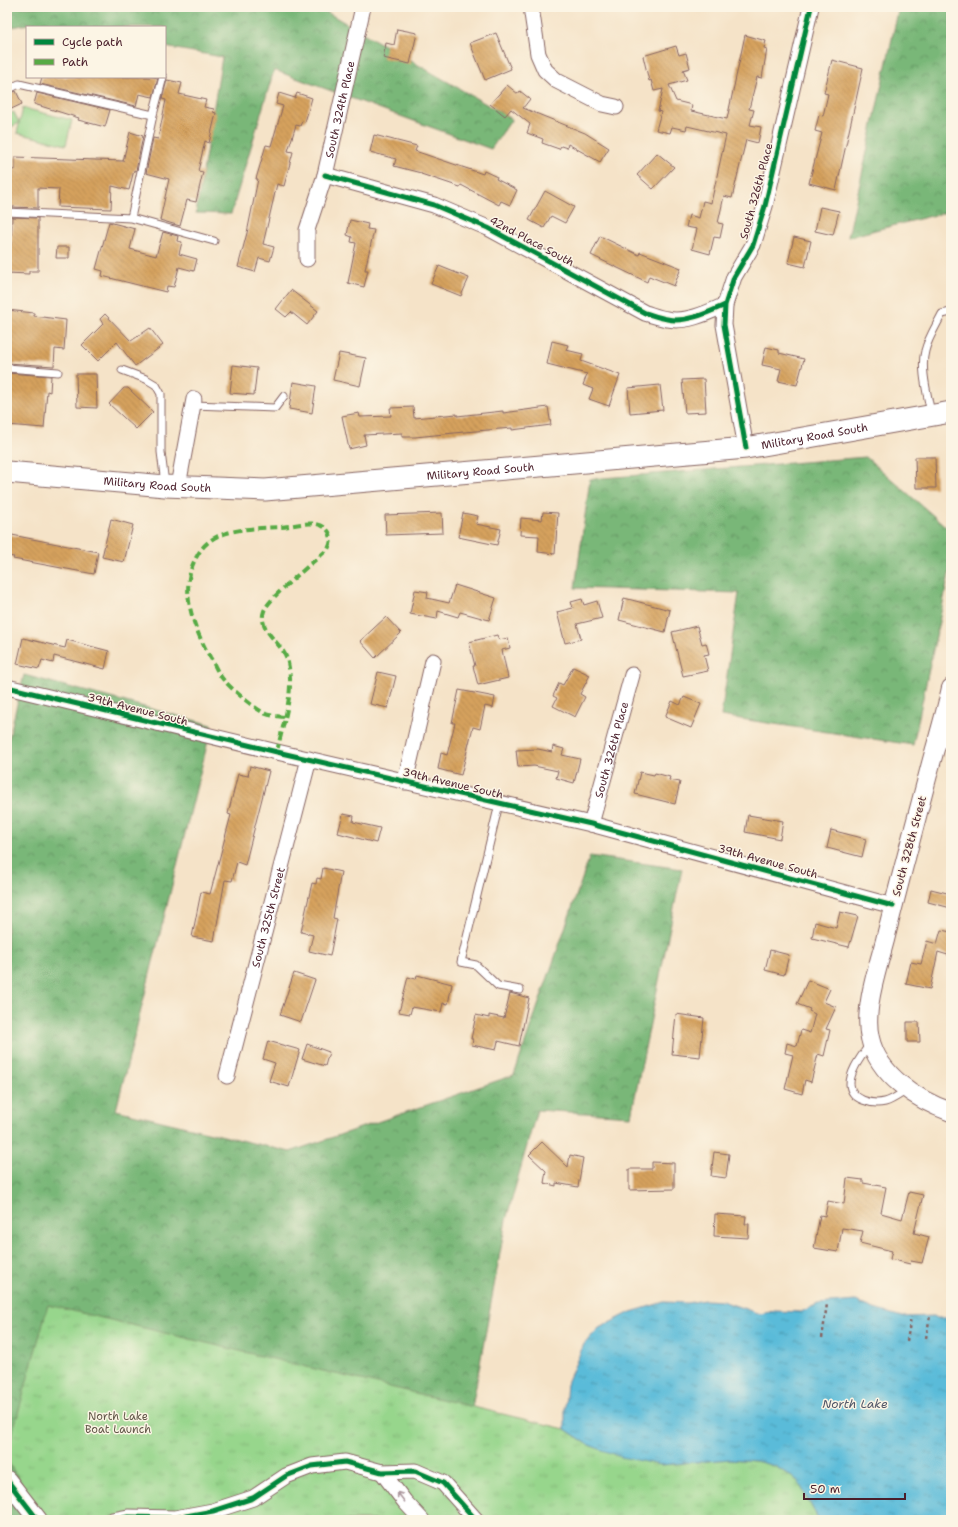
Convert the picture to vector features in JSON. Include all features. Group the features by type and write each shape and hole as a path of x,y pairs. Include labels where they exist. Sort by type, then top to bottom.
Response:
{"main road":[{"name":"Military Road South","path":"7,472 172,486 265,490 746,448 945,412"}],"street":[{"name":"South 324th Place","path":"307,258 308,230 325,175 363,7"},
{"path":"531,7 538,54 545,70 556,81 602,104 616,107"},
{"name":"South 326th Place","path":"746,448 724,325 725,305 734,277 753,245 765,206 811,7"},
{"name":"42nd Place South","path":"325,175 434,205 488,228 645,313 668,320 682,320 701,315 725,305"},
{"path":"172,486 193,402"},
{"path":"405,782 433,661"},
{"name":"South 326th Place","path":"591,824 632,675"},
{"name":"39th Avenue South","path":"7,687 405,782 591,824 893,906"},
{"name":"South 328th Street","path":"951,693 893,906 871,995 868,1021 869,1037 874,1052 893,1078 917,1097 951,1112"},
{"name":"South 325th Street","path":"227,1076 309,759"},
{"path":"112,1520 128,1517 175,1518 213,1511 253,1498 286,1476 312,1466 345,1462 382,1472 415,1471 443,1482 476,1520"},
{"path":"382,1472 405,1502 422,1520"},
{"path":"7,1480 38,1520"}],"lane":[{"path":"131,218 153,115 163,78"},
{"path":"7,90 19,84 153,115"},
{"path":"7,212 131,218 214,241"},
{"path":"945,412 924,370 924,352 930,335 942,314 951,312"},
{"path":"7,368 58,372"},
{"path":"122,370 146,379 156,385 162,394 161,452 172,486"},
{"path":"193,402 274,408 284,396"},
{"path":"499,804 461,962 476,965 498,986 520,990"},
{"path":"871,1042 852,1075 850,1084 854,1094 865,1101 877,1103 886,1102 907,1090"}],"path":[{"path":"822,1338 827,1304"},
{"path":"926,1338 930,1316"},
{"path":"907,1341 911,1317"}],"green space":[{"path":"7,7 324,7 323,10 512,119 491,149 274,70 231,214 196,213 222,57 166,47 166,26 50,26 34,23 7,28"},
{"path":"899,7 951,7 951,211 848,237"},
{"path":"23,108 72,120 66,145 17,133"},
{"path":"14,112 19,123 7,129 7,115"},
{"path":"866,457 951,531 951,565 913,745 721,716 739,593 575,588 590,479"},
{"path":"24,675 212,725 116,1110 290,1152 514,1075 590,856 682,869 631,1116 537,1110 506,1220 466,1441 508,1520 7,1520 7,746"},
{"name":"North Lake Boat Launch","path":"48,1305 565,1429 589,1445 661,1465 730,1459 756,1461 775,1466 798,1481 819,1520 44,1520 7,1460 7,1453"}],"water":[{"name":"North Lake","path":"705,1300 722,1301 760,1314 774,1311 801,1312 818,1304 856,1301 874,1309 902,1317 934,1316 937,1318 951,1318 951,1520 819,1520 798,1481 775,1466 756,1461 730,1459 661,1465 621,1457 589,1445 565,1429 567,1383 584,1344 599,1328 631,1312 664,1302 687,1303"}],"building":[{"path":"397,29 417,33 410,64 383,58 386,43 394,45"},
{"path":"496,33 511,69 485,80 470,43"},
{"path":"745,35 766,41 764,48 767,49 762,78 757,77 749,109 754,110 750,125 761,127 758,143 746,140 732,198 724,196 718,223 723,224 720,238 714,237 710,254 692,249 697,229 686,227 689,215 699,218 703,201 711,203 726,135 687,126 686,130 672,127 670,133 656,130 661,112 658,111 663,89 654,91 651,80 649,81 643,56 676,46 679,55 686,53 690,68 683,70 687,80 669,85 676,101 692,105 691,111 727,119"},
{"path":"832,60 863,68 836,190 809,183 822,133 815,131 819,115 823,116 828,94 824,93"},
{"path":"42,78 158,78 153,97 139,94 136,106 40,84"},
{"path":"167,80 182,83 179,94 206,100 204,107 214,109 213,112 216,113 209,143 205,141 198,171 203,172 196,202 187,200 180,226 160,220 169,179 146,173 153,138 158,139 166,100 162,99"},
{"path":"507,85 518,94 520,91 530,99 523,108 585,133 609,148 600,162 568,144 567,148 561,146 559,149 542,143 543,139 527,133 530,124 511,109 505,116 490,104"},
{"path":"16,91 22,104 7,111 7,95"},
{"path":"37,93 110,110 105,127 78,120 79,118 34,104"},
{"path":"279,93 295,98 297,93 312,98 305,122 302,121 300,126 296,125 288,151 293,152 284,186 277,184 263,244 274,247 270,261 259,258 255,272 238,267 247,233 258,179 256,179 266,145 271,146 283,106 276,104"},
{"path":"130,132 143,136 136,171 134,170 129,190 112,186 111,209 58,207 59,189 38,188 38,208 12,207 7,205 8,169 15,170 15,157 123,161"},
{"path":"374,135 417,146 415,151 483,174 484,171 497,177 496,179 517,190 510,205 501,201 499,205 461,185 460,187 421,173 394,166 396,159 370,152"},
{"path":"657,153 674,167 653,189 637,175"},
{"path":"545,191 574,207 565,223 551,216 544,228 529,220"},
{"path":"820,207 839,211 833,235 815,231"},
{"path":"12,217 38,218 38,271 29,271 29,274 7,273 7,245 11,245"},
{"path":"350,220 368,224 367,229 374,230 365,270 368,270 364,287 348,283 356,243 351,242 352,237 347,235"},
{"path":"109,222 135,229 130,249 156,256 163,232 178,236 177,241 182,242 179,254 197,259 194,271 179,267 174,287 167,286 166,292 102,276 103,271 96,269"},
{"path":"600,236 639,255 640,252 681,268 674,286 649,276 647,282 591,255"},
{"path":"794,237 811,241 805,267 788,263"},
{"path":"57,247 69,247 69,258 56,258"},
{"path":"439,266 469,278 461,296 431,284"},
{"path":"291,290 318,311 307,325 291,312 286,317 276,309"},
{"path":"7,310 34,313 34,316 66,320 64,350 55,349 54,366 7,363"},
{"path":"105,314 131,341 150,328 163,345 135,366 117,342 98,361 82,345 103,324 100,319"},
{"path":"552,341 568,345 566,350 583,354 581,361 620,375 609,406 589,399 593,389 583,385 587,374 547,364"},
{"path":"766,347 779,350 779,353 804,359 797,385 778,381 781,369 762,365"},
{"path":"339,353 366,358 360,386 333,380"},
{"path":"233,365 257,368 254,395 230,393"},
{"path":"7,373 51,376 50,392 47,391 44,428 7,425"},
{"path":"76,374 96,374 97,408 77,407"},
{"path":"704,379 706,412 685,413 682,380"},
{"path":"293,382 316,386 312,413 289,409"},
{"path":"660,385 663,410 630,413 628,388"},
{"path":"124,388 128,388 153,412 136,429 109,404"},
{"path":"413,407 414,418 457,414 457,416 503,411 503,413 548,407 551,425 512,430 512,428 415,437 402,437 402,433 364,435 366,445 349,449 342,416 359,413 360,417 391,416 390,408"},
{"path":"915,457 935,457 936,488 916,488"},
{"path":"543,512 558,513 555,554 538,552 539,536 520,535 521,518 542,520"},
{"path":"442,513 443,533 386,535 385,515"},
{"path":"463,513 478,516 476,524 501,529 497,545 458,537"},
{"path":"111,519 133,525 124,562 102,557"},
{"path":"7,534 98,552 94,574 13,559 14,557 7,556"},
{"path":"455,585 496,598 489,620 460,612 458,617 438,611 437,619 410,614 415,590 428,592 427,598 449,603"},
{"path":"624,598 670,610 665,632 619,620"},
{"path":"582,599 584,605 597,601 602,618 577,624 581,639 565,643 557,612 573,608 571,602"},
{"path":"386,617 401,633 375,658 360,641"},
{"path":"697,626 702,644 706,643 709,654 704,655 708,671 683,676 672,632"},
{"path":"497,635 499,640 508,638 510,648 502,650 508,678 478,685 469,642"},
{"path":"23,638 65,648 67,640 109,651 105,669 54,656 53,663 42,660 39,669 17,664"},
{"path":"573,667 590,675 580,694 585,697 575,717 553,706 557,698 553,696 559,683 563,685"},
{"path":"378,672 396,676 388,708 370,704"},
{"path":"459,690 495,697 493,708 485,706 480,729 473,727 461,775 438,769 441,753 447,755 455,723 452,723"},
{"path":"684,697 701,704 691,728 665,717 672,701 680,705"},
{"path":"553,746 564,749 562,755 580,759 574,783 556,778 558,771 534,766 518,767 516,750 538,749 552,752"},
{"path":"250,766 269,771 245,865 237,862 232,881 225,880 214,941 192,937 201,892 210,894 231,815 228,814 238,774 248,776"},
{"path":"640,772 654,775 655,773 670,777 669,780 680,782 675,804 635,794"},
{"path":"343,814 354,816 353,822 380,828 376,843 338,833"},
{"path":"748,815 783,821 780,839 745,832"},
{"path":"831,830 866,839 862,857 827,848"},
{"path":"323,868 341,872 333,918 337,919 330,956 309,951 313,935 301,932 312,883 316,884 317,878 321,879"},
{"path":"931,889 951,894 951,908 928,902"},
{"path":"840,912 858,916 849,947 812,938 815,922 836,928"},
{"path":"941,930 951,932 951,956 938,952 930,989 906,984 911,962 921,964 927,941 937,944"},
{"path":"770,950 789,955 784,975 765,970"},
{"path":"294,973 315,980 301,1022 280,1015"},
{"path":"417,975 452,984 448,1004 443,1003 441,1012 412,1007 410,1014 399,1012 408,977 416,979"},
{"path":"808,980 830,989 824,1002 836,1007 826,1029 830,1030 824,1056 818,1054 811,1082 805,1080 802,1094 785,1089 793,1055 785,1053 787,1043 797,1046 801,1030 810,1033 815,1014 809,1011 810,1009 797,1004"},
{"path":"510,993 529,998 519,1046 498,1041 496,1050 472,1045 473,1039 471,1039 476,1015 489,1018 489,1015 504,1018"},
{"path":"676,1014 704,1018 700,1057 672,1054"},
{"path":"907,1022 919,1022 920,1042 907,1042"},
{"path":"268,1041 300,1050 289,1087 269,1081 275,1063 263,1059"},
{"path":"307,1044 329,1052 325,1066 302,1059"},
{"path":"542,1142 568,1167 570,1155 583,1158 578,1187 556,1183 556,1186 544,1183 546,1171 529,1155"},
{"path":"714,1152 729,1154 726,1178 711,1176"},
{"path":"652,1162 674,1163 674,1189 629,1190 629,1169 652,1169"},
{"path":"847,1178 863,1180 863,1183 886,1187 881,1213 902,1219 909,1192 923,1195 914,1233 929,1237 922,1263 911,1261 910,1264 890,1259 892,1251 860,1243 863,1231 842,1228 838,1252 814,1248 820,1215 825,1216 828,1201 844,1204"},
{"path":"715,1214 746,1216 745,1224 749,1224 748,1238 714,1236"}],"marked path":[{"path":"277,752 288,706 290,682 289,671 287,659 284,653 264,624 264,611 274,597 328,549 331,541 329,532 325,527 313,524 241,530 218,536 208,542 197,556 191,568 189,581 188,594 193,620 220,676 249,703 261,711 268,715 284,717"}],"cycle path":[{"path":"746,448 724,325 725,305 734,277 753,245 765,206 811,7"},
{"path":"325,175 434,205 488,228 645,313 664,319 682,320 725,305"},
{"path":"7,687 277,752 591,824 893,906"},
{"path":"112,1520 128,1517 175,1518 213,1511 253,1498 286,1476 312,1466 345,1462 382,1472 415,1471 443,1483 476,1520"},
{"path":"7,1480 38,1520"}]}
